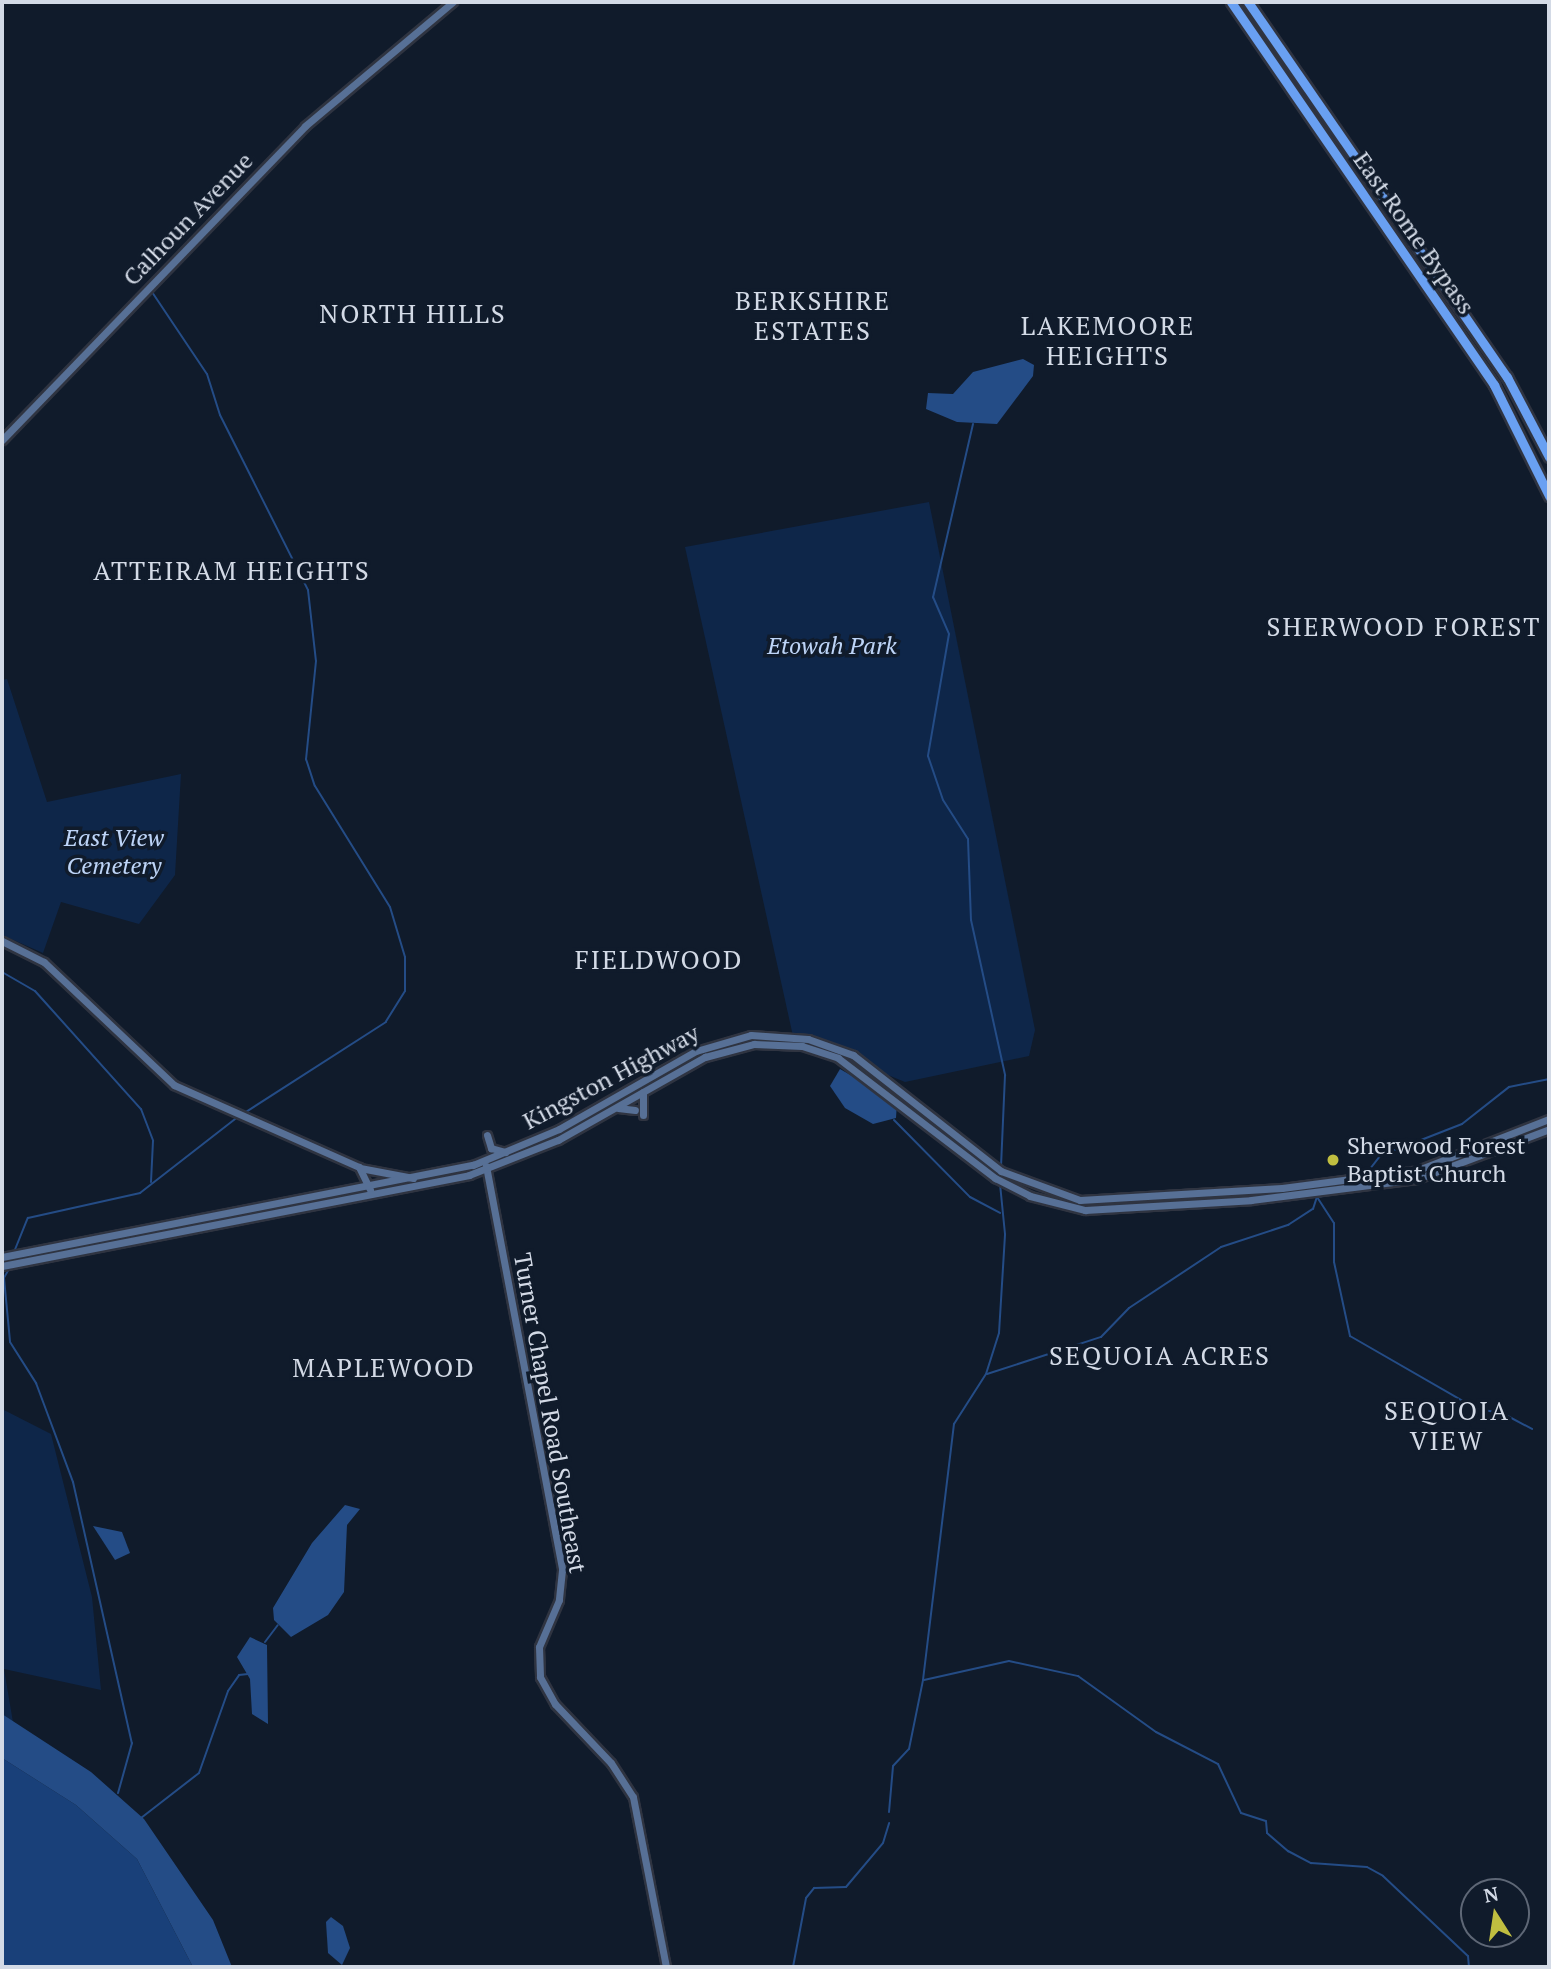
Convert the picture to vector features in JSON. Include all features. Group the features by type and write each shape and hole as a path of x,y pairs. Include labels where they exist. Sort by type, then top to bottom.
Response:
{"highway":[{"name":"East Rome Bypass","path":"1231,2 1494,385 1549,496"},
{"name":"East Rome Bypass","path":"1248,2 1507,377 1549,457"}],"main road":[{"name":"Calhoun Avenue","path":"2,440 304,126 453,2"},
{"path":"2,941 44,962 147,1063 186,1093 359,1167 421,1178"},
{"name":"Kingston Highway","path":"2,1257 127,1228 369,1189 485,1161 509,1152 695,1051 740,1036 774,1034 824,1043 861,1060 1001,1171 1048,1193 1098,1201 1271,1189 1436,1166 1549,1119"},
{"name":"Kingston Highway","path":"469,1175 487,1170 614,1109 722,1050 802,1046 867,1075 995,1178 1030,1196 1085,1210 1251,1200 1438,1174 1549,1129"},
{"path":"643,1115 644,1091"},
{"path":"614,1109 635,1110"},
{"path":"487,1135 493,1150 509,1152"},
{"name":"Turner Chapel Road Southeast","path":"485,1161 563,1576 539,1647 540,1678 555,1704 611,1763 633,1797 666,1967"},
{"path":"359,1167 373,1198"},
{"path":"2,1266 373,1198 469,1175 489,1183"}],"green space":[{"name":"Etowah Park","path":"929,502 1035,1030 1029,1056 905,1082 793,1036 685,547"},
{"name":"East View Cemetery","path":"7,679 47,802 181,774 175,875 139,924 61,902 43,953 2,935 2,680"},
{"path":"2,1409 51,1434 92,1597 101,1690 4,1669 15,1734 2,1726"}],"shaded area":[{"path":"1023,359 1034,365 1033,376 997,424 957,422 926,409 928,393 953,394 973,372"},
{"path":"840,1069 897,1102 896,1118 873,1124 845,1108 830,1086"},
{"path":"345,1505 360,1509 347,1525 344,1592 328,1615 291,1637 274,1620 273,1608 312,1543"},
{"path":"93,1526 122,1532 130,1553 115,1560"},
{"path":"250,1637 267,1645 268,1724 252,1714 250,1679 237,1657"},
{"path":"2,1714 91,1772 144,1819 213,1920 232,1967 193,1967 137,1859 76,1805 2,1758"},
{"path":"2,1758 76,1805 137,1859 193,1967 2,1967"},
{"path":"331,1917 343,1926 350,1948 342,1965 328,1953 326,1922"}],"waterway":[{"path":"150,289 207,374 220,415 308,590 316,661 306,759 315,786 390,907 405,957 405,991 386,1022 244,1113"},
{"path":"973,424 933,597 949,634 928,756 943,800 968,839 971,920 1005,1075 1001,1168"},
{"path":"2,972 35,991 141,1109 153,1141 151,1182"},
{"path":"1366,1174 1380,1156 1462,1124 1509,1087 1549,1079"},
{"path":"14,1252 28,1218 140,1193 239,1116"},
{"path":"894,1120 970,1197 1000,1213"},
{"path":"889,1812 893,1766 909,1749 923,1680 954,1424 986,1374 999,1333 1005,1234 1000,1184"},
{"path":"1318,1197 1346,1191"},
{"path":"1317,1197 1334,1223 1334,1262 1350,1336 1477,1409 1502,1413 1532,1429"},
{"path":"987,1374 1101,1337 1129,1308 1221,1247 1288,1225 1313,1209 1317,1197"},
{"path":"10,1267 4,1278 10,1342 36,1383 73,1482 132,1743 118,1793"},
{"path":"265,1642 278,1625"},
{"path":"924,1680 1009,1661 1078,1676 1156,1732 1218,1764 1241,1813 1266,1821 1267,1833 1288,1851 1311,1863 1367,1867 1383,1876 1468,1956 1469,1967"},
{"path":"141,1818 199,1773 228,1691 239,1675 248,1674"},
{"path":"793,1967 806,1898 814,1888 846,1887 883,1843 889,1823"}],"place":[{"name":"Sherwood Forest Baptist Church","path":"1333,1160"}],"district":[{"name":"NORTH HILLS","path":"413,314"},
{"name":"BERKSHIRE ESTATES","path":"813,316"},
{"name":"LAKEMOORE HEIGHTS","path":"1108,341"},
{"name":"ATTEIRAM HEIGHTS","path":"232,571"},
{"name":"SHERWOOD FOREST","path":"1404,627"},
{"name":"FIELDWOOD","path":"659,960"},
{"name":"SEQUOIA ACRES","path":"1160,1356"},
{"name":"MAPLEWOOD","path":"384,1368"},
{"name":"SEQUOIA VIEW","path":"1447,1426"}]}
